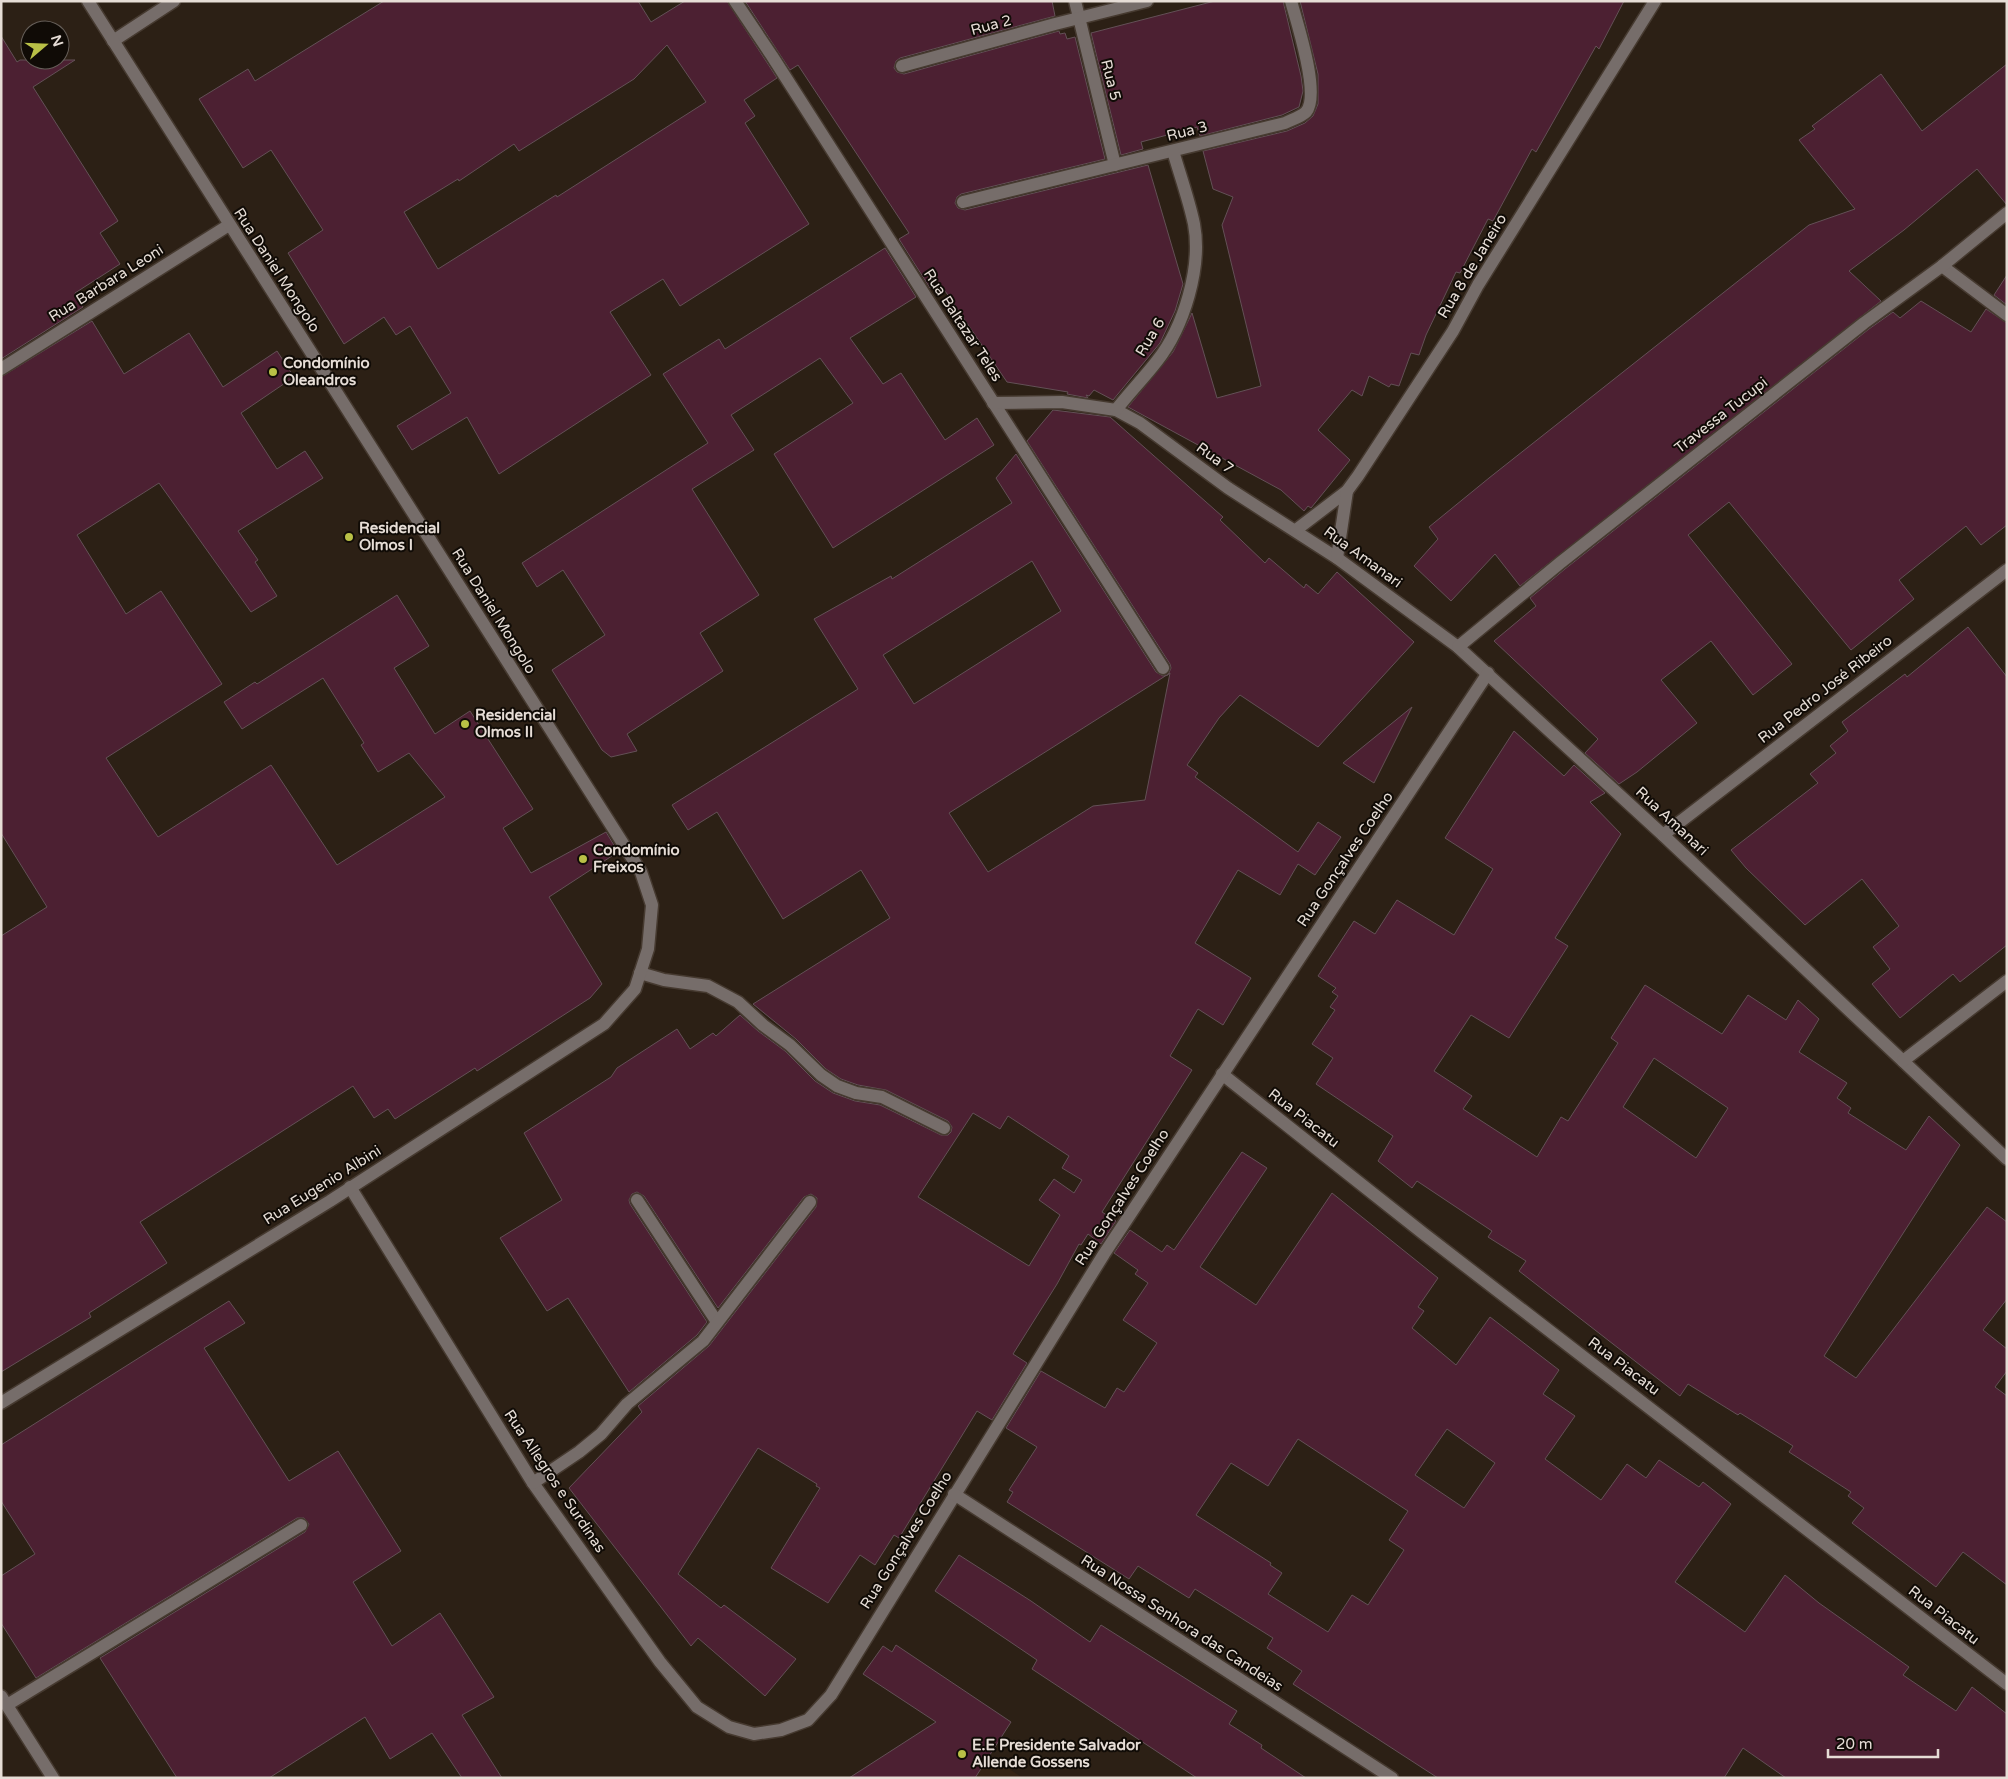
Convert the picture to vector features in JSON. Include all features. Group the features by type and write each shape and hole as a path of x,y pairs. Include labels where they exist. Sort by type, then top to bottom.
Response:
{"street":[{"name":"Rua Daniel Mongolo","path":"88,1 641,872 652,905 648,949 640,973"},
{"path":"113,41 174,1"},
{"name":"Rua Baltazar Teles","path":"735,1 1163,668"},
{"name":"Rua 5","path":"1075,1 1115,166"},
{"name":"Rua 2","path":"902,66 1147,1"},
{"name":"Rua 3","path":"963,202 1285,123 1306,112 1311,100 1309,73 1291,1"},
{"name":"Rua 8 de Janeiro","path":"1296,530 1347,491 1453,331 1478,285 1655,1"},
{"name":"Rua 6","path":"1116,410 1158,360 1172,338 1188,299 1195,263 1194,226 1173,151"},
{"name":"Travessa Tucupi","path":"1458,647 1560,563 1864,323 1942,266 2007,213"},
{"name":"Rua Barbara Leoni","path":"1,369 229,224"},
{"path":"1942,266 2007,315"},
{"path":"993,403 1062,402 1116,410"},
{"name":"Rua 7","path":"1116,410 1140,423 1228,488 1296,530"},
{"path":"1337,558 1347,491"},
{"name":"Rua Amanari","path":"1296,530 1458,647 1488,673 1664,835 2007,1159"},
{"name":"Rua Pedro José Ribeiro","path":"1664,835 2007,570"},
{"name":"Rua Gonçalves Coelho","path":"781,1730 808,1720 831,1695 1104,1254 1488,673"},
{"path":"640,973 664,980 708,986 738,1002 762,1025 790,1045 821,1075 837,1086 882,1097 944,1128"},
{"name":"Rua Eugenio Albini","path":"1,1403 350,1187 604,1024 635,989 640,973"},
{"path":"1903,1061 2007,981"},
{"name":"Rua Piacatu","path":"1222,1074 1417,1228 2007,1684"},
{"name":"Rua Allegros e Surdinas","path":"350,1187 534,1483 660,1662 697,1706 729,1727 754,1734 781,1730"},
{"path":"637,1200 717,1322"},
{"path":"534,1483 579,1452 601,1434 628,1404 703,1342 810,1202"},
{"name":"Rua Nossa Senhora das Candeias","path":"954,1494 1392,1778"},
{"path":"53,1778 4,1701 301,1525"}],"shaded area":[{"name":"E.E Presidente Salvador Allende Gossens","path":"936,1722 1023,1778 954,1778"}],"building":[{"path":"384,1 638,1 651,22 685,1 727,1 777,78 744,100 755,116 745,123 809,224 680,306 663,279 610,312 651,375 499,474 467,417 412,450 397,426 451,393 410,326 396,335 384,317 344,344 288,253 323,230 271,150 243,168 199,99 248,69 255,81","holes":["667,45 706,102 557,197 556,195 438,269 404,212 458,179 459,181 514,144 519,151 634,79"]},
{"path":"745,1 1052,1 1055,16 900,58 896,61 894,68 897,72 904,74 1059,31 1060,34 1065,33 1067,39 1075,37 1105,159 961,194 957,197 955,203 958,208 965,210 1148,165 1183,284 1175,311 1160,343 1113,400 1094,390 1089,396 1086,395 1088,398 1067,394 1068,392 1007,382 941,285 938,287 937,284 930,288 899,239 909,233 798,65 790,70"},
{"path":"1215,1 1283,1 1301,76 1303,91 1299,107 1282,115 1200,136 1197,127 1141,142 1143,149 1121,155 1091,33"},
{"path":"1300,1 1624,1 1599,49 1596,46 1536,152 1532,149 1493,221 1488,219 1460,273 1456,272 1426,335 1419,355 1411,353 1399,386 1391,384 1389,387 1369,376 1362,396 1352,390 1318,430 1350,460 1311,508 1308,506 1304,511 1281,490 1128,407 1173,352 1192,313 1217,398 1261,386 1222,225 1233,197 1213,189 1203,151 1287,131 1305,123 1313,116 1318,104 1318,74"},
{"path":"1,36 17,62 20,60 20,70 59,70 33,87 118,221 100,233 120,264 75,293 83,307 1,359"},
{"path":"2007,64 2007,205 1977,169 1904,230 1849,271 1881,301 1520,586 1495,554 1451,601 1414,566 1438,539 1429,527 1489,478 1809,225 1855,209 1799,140 1815,129 1812,126 1881,74 1922,131"},
{"path":"885,248 916,297 850,338 883,384 901,373 945,440 977,418 994,445 833,548 774,454 853,403 820,358 731,415 754,450 692,489 759,595 700,633 723,671 627,734 637,751 611,757 602,750 552,670 605,635 563,570 537,587 522,563 708,443 663,374 719,339 725,349"},
{"path":"2007,275 2007,305 1994,295"},
{"path":"1921,301 1971,332 1986,309 2007,323 2007,525 1981,545 1966,526 1899,580 1914,599 1851,650 1729,502 1688,535 1792,664 1753,695 1711,641 1661,680 1697,723 1637,772 1619,784 1585,753 1598,739 1494,641 1536,606 1530,598 1565,569 1869,329 1893,312 1900,318"},
{"path":"92,321 124,374 189,333 223,387 277,351 294,377 241,413 277,469 305,451 323,478 238,531 258,560 255,562 277,596 251,612 159,483 77,535 126,614 161,591 222,684 106,758 158,837 271,765 337,865 445,797 409,753 378,772 361,745 364,743 323,678 242,729 224,702 255,682 257,684 397,595 429,646 394,668 435,734 470,711 533,809 503,828 531,873 606,832 618,852 549,897 602,984 590,998 477,1071 475,1068 395,1119 388,1109 374,1118 353,1086 140,1222 167,1263 89,1313 91,1317 1,1372 1,936 47,907 1,833 1,377"},
{"path":"1053,410 1110,417 1223,517 1220,520 1265,563 1269,558 1304,588 1306,584 1318,594 1337,572 1414,642 1318,747 1240,695 1219,718 1187,765 1198,773 1195,777 1298,852 1318,822 1341,837 1315,875 1298,864 1280,895 1238,870 1195,943 1251,978 1223,1025 1198,1009 1170,1056 1192,1070 1102,1212 1116,1221 1101,1244 1088,1234 1081,1245 1079,1244 1057,1284 1013,1354 1027,1363 992,1420 977,1411 899,1538 894,1535 875,1565 860,1555 828,1603 771,1568 820,1488 816,1486 817,1484 758,1448 678,1574 721,1608 724,1605 796,1659 765,1696 698,1638 691,1646 569,1488 642,1412 638,1406 709,1346 816,1207 817,1198 811,1194 804,1197 718,1308 644,1196 637,1192 632,1194 629,1200 630,1204 707,1322 697,1335 629,1392 568,1298 547,1311 500,1238 562,1200 524,1133 611,1077 617,1068 677,1029 690,1049 713,1033 716,1036 740,1015 785,1051 815,1081 833,1093 855,1101 880,1105 941,1135 948,1135 951,1132 952,1127 948,1121 886,1090 858,1085 841,1079 826,1069 796,1039 753,1004 890,918 861,870 783,919 717,812 688,830 672,805 858,689 814,619 891,576 892,579 1012,503 996,478 1016,454 1156,672 1163,676 1166,675 949,813 988,872 1093,806 1145,800 1170,673 1168,674 1171,668 1170,664 1027,441","holes":["1032,561 1061,611 914,704 883,655","973,1113 1000,1129 1008,1116 1069,1156 1062,1168 1082,1180 1074,1193 1054,1179 1039,1200 1060,1215 1029,1266 918,1197"]},
{"path":"1968,627 2007,677 2007,945 1960,982 1953,974 1900,1018 1872,984 1890,969 1873,947 1899,926 1862,879 1805,925 1746,868 1731,850 1818,783 1810,774 1836,753 1830,746 1848,731 1842,722 1905,674 1907,677"},
{"path":"1412,707 1374,783 1343,763"},
{"path":"1514,731 1564,776 1574,765 1605,793 1590,802 1621,834 1555,938 1568,946 1509,1038 1471,1015 1434,1071 1472,1096 1463,1109 1537,1157 1561,1117 1568,1121 1618,1043 1611,1038 1645,985 1722,1034 1748,995 1786,1020 1798,1000 1819,1019 1799,1052 1847,1083 1837,1098 1851,1108 1848,1113 1906,1150 1929,1116 1960,1145 1824,1356 1856,1378 1987,1207 2007,1222 2007,1299 1983,1330 2007,1349 2007,1371 1995,1387 2007,1396 2007,1585 1963,1552 1936,1587 1852,1523 1864,1508 1848,1496 1851,1492 1789,1452 1793,1446 1688,1384 1680,1396 1519,1271 1526,1261 1488,1237 1492,1231 1417,1181 1412,1188 1378,1161 1393,1136 1316,1084 1333,1058 1312,1044 1335,1010 1330,1007 1338,996 1332,992 1336,988 1318,976 1354,921 1375,934 1397,900 1454,935 1493,869 1445,838","holes":["1654,1058 1728,1108 1696,1158 1623,1107"]},
{"path":"1242,1152 1267,1168 1200,1267 1256,1305 1332,1193 1438,1278 1418,1307 1424,1311 1412,1328 1456,1365 1490,1317 1559,1370 1543,1394 1575,1416 1545,1459 1601,1500 1627,1464 1646,1478 1659,1460 1699,1487 1703,1482 1731,1504 1675,1582 1745,1632 1785,1575 1819,1603 1909,1667 1903,1675 1956,1711 1972,1687 2007,1714 2007,1778 1786,1778 1743,1748 1724,1778 1438,1778 1293,1684 1302,1671 1267,1648 1273,1638 1195,1589 1189,1598 1138,1566 1129,1579 1007,1502 1013,1492 1009,1490 1037,1447 1006,1428 1041,1371 1105,1408 1117,1388 1124,1392 1157,1343 1123,1320 1148,1283 1135,1274 1138,1270 1114,1253 1130,1230 1162,1252 1167,1245 1174,1250","holes":["1447,1429 1495,1463 1464,1508 1415,1475","1298,1439 1408,1511 1389,1540 1404,1550 1368,1605 1352,1595 1328,1632 1268,1594 1282,1573 1270,1565 1271,1563 1196,1515 1231,1463 1268,1486"]},
{"path":"229,1301 245,1323 204,1348 289,1481 338,1451 401,1551 353,1582 392,1646 440,1613 494,1697 462,1715 502,1778 462,1778 432,1733 390,1759 365,1717 269,1778 177,1778 100,1658 305,1532 309,1524 304,1518 297,1518 36,1678 1,1623 1,1576 35,1554 1,1501 1,1445"},
{"path":"959,1555 1031,1601 1090,1642 1101,1625 1237,1711 1229,1724 1262,1745 1261,1748 1306,1778 1197,1778 1032,1669 1037,1660 935,1591"},
{"path":"896,1645 1011,1722 975,1778 849,1778 936,1722 863,1674 883,1646 892,1652"}],"place":[{"name":"Condomínio Oleandros","path":"273,372"},
{"name":"Residencial Olmos I","path":"349,537"},
{"name":"Residencial Olmos II","path":"465,724"},
{"name":"Condomínio Freixos","path":"583,859"},
{"name":"E.E Presidente Salvador Allende Gossens","path":"962,1754"}]}
